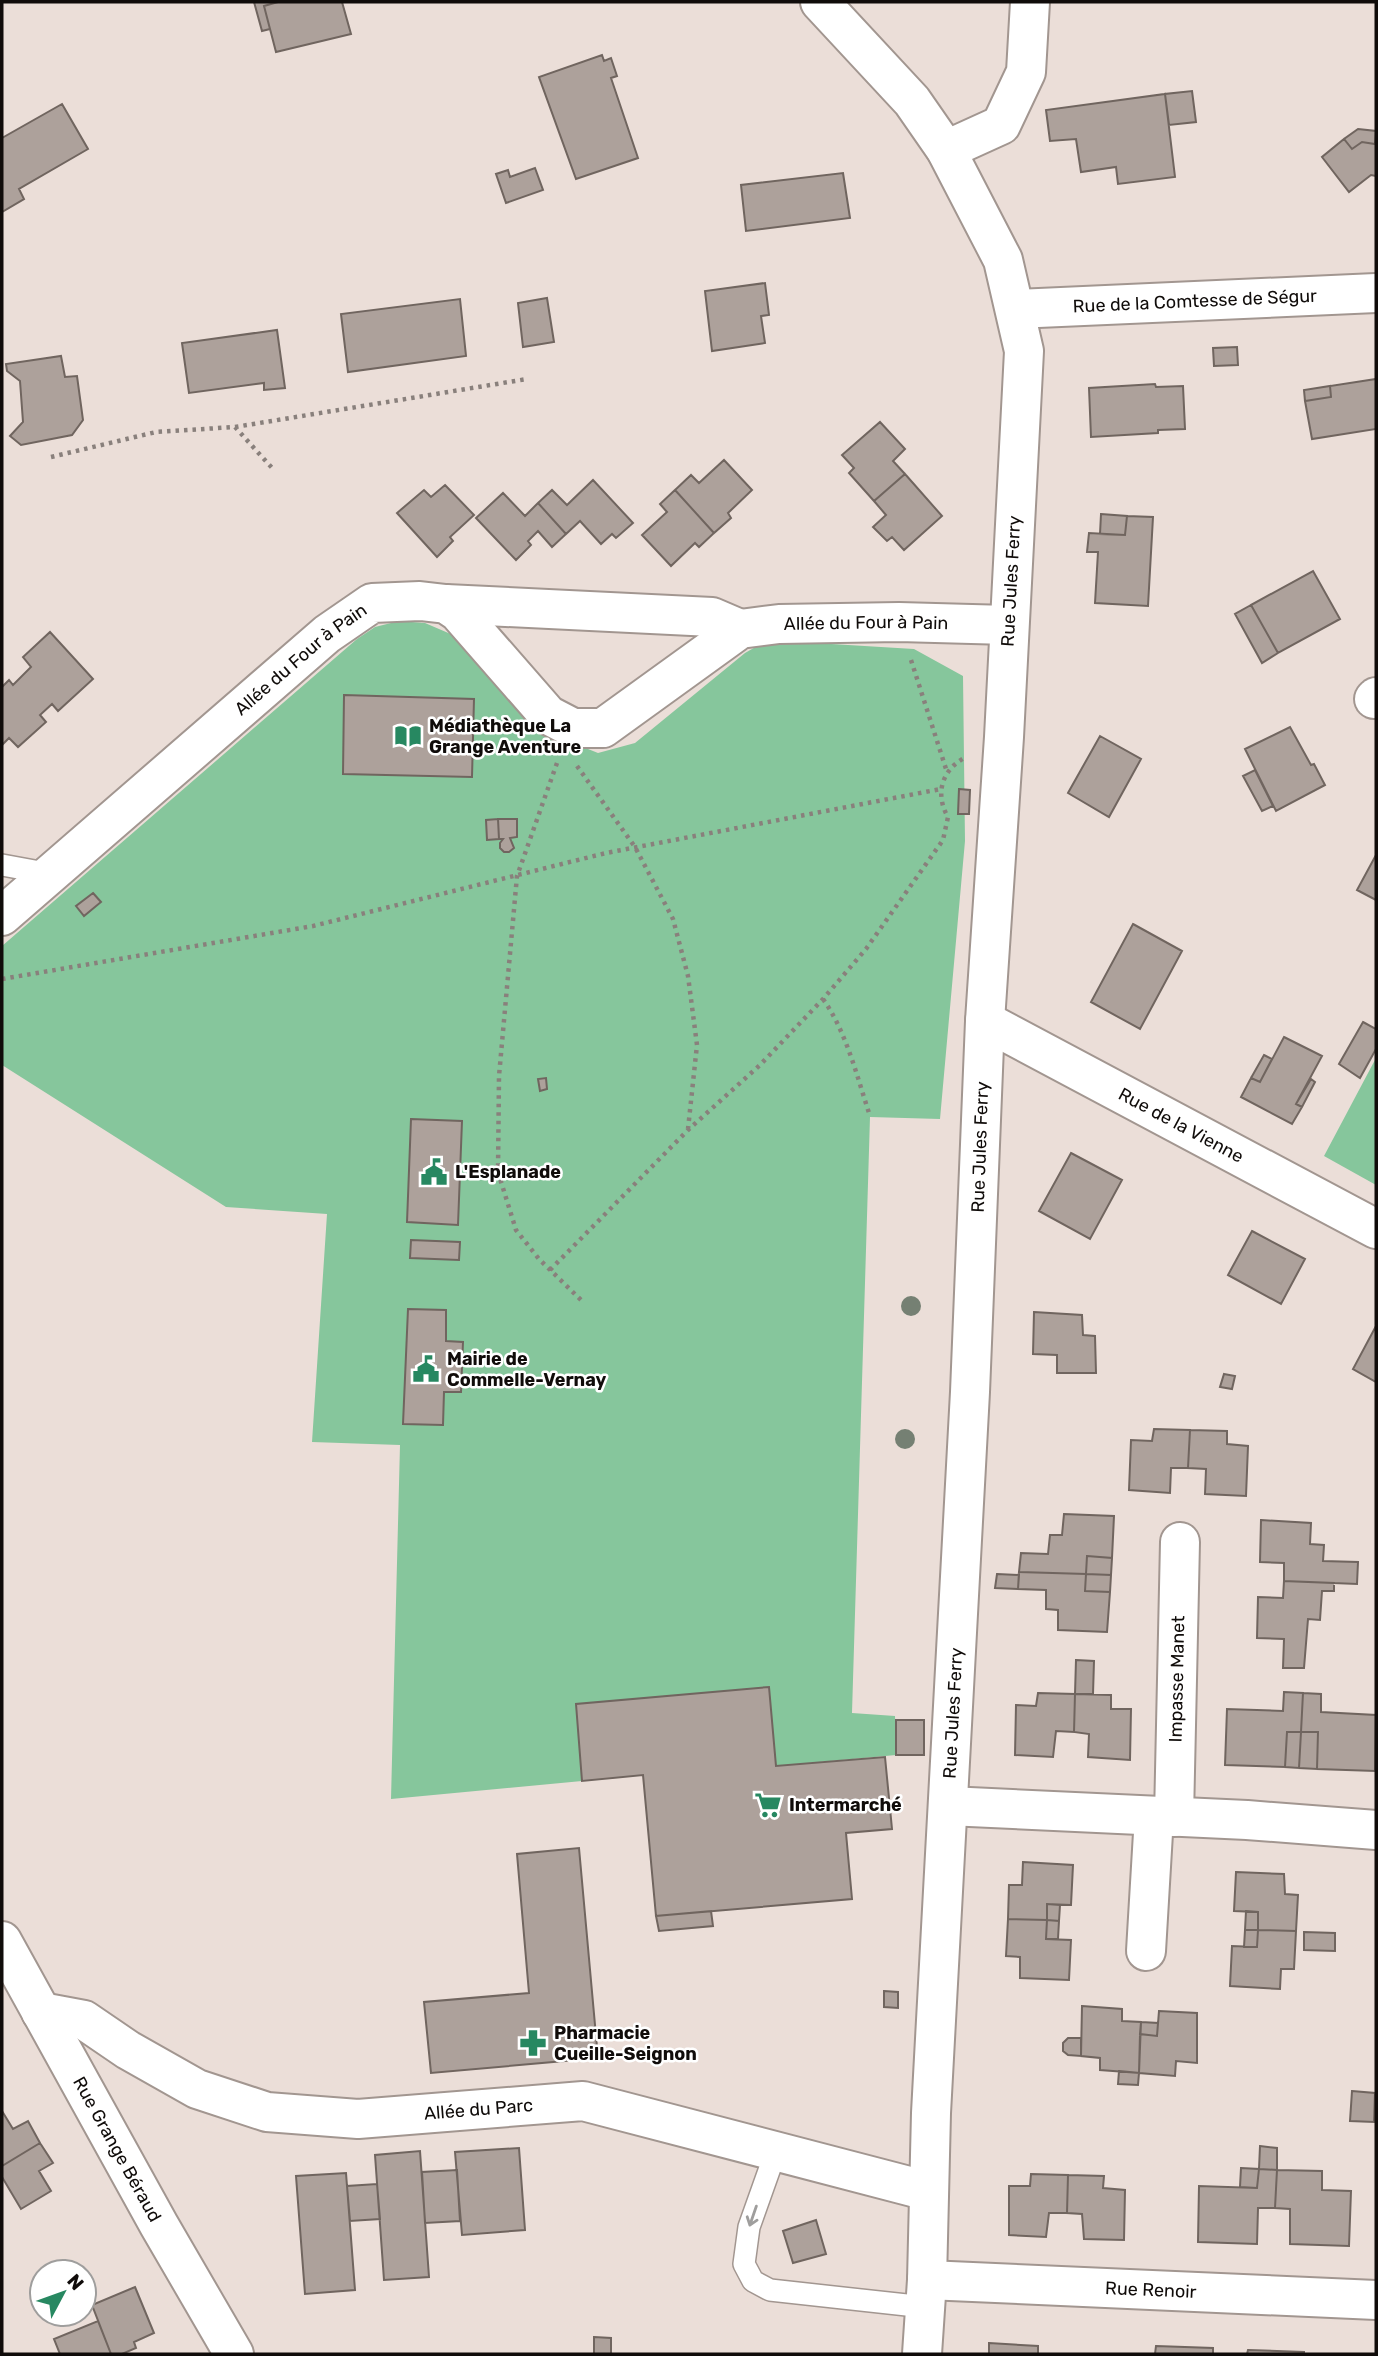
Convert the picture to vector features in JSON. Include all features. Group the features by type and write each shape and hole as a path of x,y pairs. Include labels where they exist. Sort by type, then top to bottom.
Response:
{"street":[{"name":"Rue Jules Ferry","path":"820,2 912,101 946,150 1003,260 1024,351 1004,737 985,1021 970,1392 928,2191 922,2354"},
{"path":"946,150 1001,125 1026,72 1030,2"},
{"name":"Rue de la Comtesse de Ségur","path":"1015,309 1376,293"},
{"name":"Allée du Four à Pain","path":"2,916 327,634 372,603 420,601 446,604 458,612 548,715 573,728 603,728 740,629 779,624 899,622 1008,625"},
{"path":"446,604 712,617 740,629"},
{"name":"Rue de la Vienne","path":"985,1021 1376,1229"},
{"name":"Impasse Manet","path":"1146,1951 1164,1816 1180,1542"},
{"path":"948,1806 1164,1816 1376,1830"},
{"name":"Rue Grange Béraud","path":"2,1941 159,2225 234,2354"},
{"name":"Allée du Parc","path":"41,2012 84,2020 128,2050 197,2089 267,2112 358,2119 583,2101 928,2191"},
{"name":"Rue Renoir","path":"926,2294 1376,2300"}],"lane":[{"path":"2,865 51,874"},
{"path":"776,2151 750,2227 744,2264 753,2280 770,2290 926,2294"}],"path":[{"path":"51,457 156,432 235,427 527,379"},
{"path":"235,427 273,469"},
{"path":"899,622 947,772"},
{"path":"551,1270 688,1130 760,1065 866,949 943,840 948,817 942,807 941,789 947,772 955,763 966,757 969,736 1004,737"},
{"path":"571,757 635,847 673,919 688,976 697,1045 688,1130"},
{"path":"559,759 517,876 499,1076 498,1171 516,1230 582,1301"},
{"path":"2,979 313,926 635,847 941,789"},
{"path":"822,999 834,1015 842,1034 870,1116"}],"green space":[{"path":"399,621 425,623 453,635 533,727 598,753 635,743 745,653 759,645 782,641 914,649 963,676 965,841 940,1119 870,1117 852,1713 895,1716 896,1755 776,1766 769,1687 576,1704 582,1781 391,1799 400,1445 312,1442 327,1214 226,1207 2,1065 2,946 357,639 375,627"},
{"path":"1376,1058 1376,1185 1324,1156"}],"building":[{"path":"254,2 278,2 264,6 270,29 262,31"},
{"path":"278,2 342,2 351,34 276,52 264,6"},
{"path":"602,55 604,61 611,58 617,76 611,78 638,158 576,179 539,77"},
{"path":"1192,91 1196,122 1169,125 1165,94"},
{"path":"1165,94 1175,177 1118,184 1116,167 1081,172 1076,139 1050,141 1046,110"},
{"path":"62,104 88,149 19,189 24,199 2,212 2,138"},
{"path":"1358,129 1376,131 1375,144 1362,142 1352,149 1344,139"},
{"path":"1376,136 1376,176 1371,175 1349,192 1322,157 1344,139 1352,149 1362,142 1375,144"},
{"path":"535,168 543,190 506,203 496,174 508,170 510,177"},
{"path":"843,173 850,218 746,231 741,185"},
{"path":"765,283 769,315 761,316 765,343 712,351 705,291"},
{"path":"547,298 554,342 523,347 518,303"},
{"path":"460,299 466,356 348,372 341,314"},
{"path":"277,330 285,388 264,390 264,383 189,393 182,343"},
{"path":"1237,347 1238,365 1214,366 1213,348"},
{"path":"61,356 65,377 77,376 83,420 72,435 21,445 10,436 23,422 20,381 7,371 6,364"},
{"path":"1376,379 1376,429 1312,439 1305,401 1331,397 1330,386"},
{"path":"1155,384 1156,387 1183,386 1185,429 1091,437 1089,388"},
{"path":"1330,386 1331,397 1305,401 1304,390"},
{"path":"880,422 905,449 893,461 905,474 874,501 849,473 854,468 842,455"},
{"path":"724,460 752,490 728,513 731,518 714,533 675,490 691,475 699,483"},
{"path":"905,474 942,516 904,550 892,537 887,541 873,527 886,515 874,501"},
{"path":"593,480 633,523 616,538 612,534 601,544 580,521 566,534 538,503 552,490 567,505"},
{"path":"445,485 474,515 450,537 453,541 437,557 397,513 424,490 431,497"},
{"path":"675,490 714,533 699,547 695,543 671,566 642,535 667,512 660,504"},
{"path":"503,493 525,516 538,503 566,534 552,547 538,531 528,541 531,545 516,560 476,518"},
{"path":"1101,514 1127,516 1125,535 1100,534"},
{"path":"1127,516 1153,517 1148,606 1095,603 1098,552 1087,552 1089,533 1125,535"},
{"path":"1313,571 1340,619 1278,653 1251,605"},
{"path":"1251,605 1278,653 1262,663 1235,614"},
{"path":"50,632 93,679 58,711 52,704 40,715 46,722 18,747 9,738 2,745 2,687 9,680 13,685 31,667 23,657"},
{"name":"Médiathèque La Grange Aventure","path":"344,695 474,699 472,777 343,774"},
{"path":"1290,727 1325,785 1276,811 1245,749"},
{"path":"1100,736 1141,759 1109,817 1068,793"},
{"path":"1255,770 1273,806 1262,811 1243,776"},
{"path":"959,789 970,790 969,814 958,814"},
{"path":"498,819 517,819 517,837 510,838 514,848 509,852 500,848 503,839 499,839"},
{"path":"498,819 499,839 487,840 486,820"},
{"path":"1376,855 1376,900 1357,890"},
{"path":"93,893 101,902 84,916 76,906"},
{"path":"1133,924 1182,951 1140,1029 1091,1002"},
{"path":"1363,1022 1376,1029 1376,1049 1360,1078 1339,1064"},
{"path":"1284,1037 1322,1056 1296,1104 1302,1107 1292,1124 1241,1097 1251,1078 1260,1082"},
{"path":"1264,1055 1272,1059 1260,1082 1251,1078"},
{"path":"546,1078 547,1089 540,1091 538,1079"},
{"path":"1311,1079 1315,1082 1302,1107 1296,1104"},
{"name":"L'Esplanade","path":"411,1119 462,1121 458,1225 407,1222"},
{"path":"1071,1153 1122,1180 1090,1239 1039,1211"},
{"path":"1252,1231 1305,1259 1281,1304 1228,1275"},
{"path":"411,1240 460,1242 459,1260 410,1258"},
{"path":"408,1309 446,1310 446,1341 463,1342 461,1392 444,1392 443,1425 403,1424"},
{"path":"1034,1312 1082,1315 1083,1335 1095,1336 1096,1373 1057,1373 1057,1355 1033,1354"},
{"path":"1376,1326 1376,1382 1353,1369"},
{"path":"1224,1374 1235,1376 1232,1389 1220,1387"},
{"path":"1154,1429 1190,1430 1188,1468 1171,1468 1170,1493 1129,1490 1131,1440 1152,1441"},
{"path":"1190,1430 1227,1431 1227,1444 1248,1446 1246,1496 1205,1494 1206,1469 1188,1468"},
{"path":"1064,1514 1114,1516 1112,1558 1087,1556 1086,1574 1019,1572 1021,1553 1048,1554 1050,1535 1062,1535"},
{"path":"1261,1520 1311,1523 1310,1544 1324,1545 1323,1561 1358,1562 1357,1584 1284,1581 1284,1563 1260,1562"},
{"path":"1087,1556 1112,1558 1111,1575 1086,1574"},
{"path":"1019,1572 1086,1574 1085,1591 1110,1592 1107,1632 1058,1630 1058,1610 1046,1609 1046,1590 1018,1589"},
{"path":"997,1574 1019,1575 1018,1589 995,1588"},
{"path":"1086,1574 1111,1575 1110,1592 1085,1591"},
{"path":"1284,1581 1334,1583 1334,1591 1322,1591 1320,1620 1308,1619 1304,1668 1283,1668 1284,1639 1257,1638 1258,1597 1283,1598"},
{"path":"1076,1660 1094,1661 1093,1694 1075,1694"},
{"name":"Intermarché","path":"769,1687 776,1766 885,1757 892,1829 846,1833 852,1899 656,1916 643,1775 582,1781 576,1704"},
{"path":"1284,1692 1303,1693 1301,1732 1287,1732 1285,1767 1225,1765 1227,1709 1283,1711"},
{"path":"1038,1693 1075,1694 1074,1732 1056,1731 1053,1757 1015,1755 1016,1705 1036,1706"},
{"path":"1303,1693 1321,1694 1321,1712 1376,1715 1375,1771 1317,1769 1318,1732 1301,1732"},
{"path":"1075,1694 1111,1695 1111,1709 1131,1709 1130,1760 1088,1757 1089,1734 1074,1732"},
{"path":"896,1720 924,1720 924,1755 896,1755"},
{"path":"1287,1732 1301,1732 1299,1768 1285,1767"},
{"path":"1301,1732 1318,1732 1317,1769 1299,1768"},
{"path":"579,1848 598,2058 431,2073 424,2002 529,1993 517,1854"},
{"path":"1023,1862 1073,1865 1071,1905 1047,1904 1047,1920 1008,1919 1009,1885 1022,1885"},
{"path":"1236,1872 1284,1874 1285,1894 1298,1895 1296,1931 1258,1930 1258,1912 1234,1911"},
{"path":"1047,1904 1060,1905 1059,1921 1047,1920"},
{"path":"711,1911 713,1926 659,1931 656,1916"},
{"path":"1246,1911 1258,1912 1258,1930 1245,1930"},
{"path":"1008,1919 1047,1920 1046,1939 1071,1940 1069,1980 1020,1978 1020,1957 1006,1956"},
{"path":"1047,1920 1059,1921 1058,1939 1046,1939"},
{"path":"1245,1930 1258,1930 1257,1947 1244,1947"},
{"path":"1258,1930 1296,1931 1294,1969 1281,1969 1280,1989 1230,1986 1232,1946 1257,1947"},
{"path":"1304,1932 1335,1933 1335,1951 1304,1950"},
{"path":"884,1991 898,1992 898,2008 884,2007"},
{"path":"1082,2006 1122,2009 1122,2021 1141,2022 1139,2073 1100,2070 1100,2058 1081,2056"},
{"path":"1159,2011 1197,2013 1197,2063 1176,2061 1175,2076 1139,2073 1140,2034 1157,2036"},
{"path":"1141,2022 1158,2023 1157,2036 1140,2034"},
{"path":"1068,2038 1081,2038 1081,2056 1068,2055 1063,2051 1063,2043"},
{"path":"1119,2071 1139,2073 1138,2085 1118,2084"},
{"path":"1352,2091 1375,2093 1374,2122 1350,2121"},
{"path":"2,2111 13,2129 28,2121 40,2143 2,2166"},
{"path":"40,2143 53,2163 39,2171 51,2191 21,2209 2,2177 2,2166"},
{"path":"1260,2146 1277,2148 1277,2170 1259,2169"},
{"path":"519,2148 525,2230 462,2235 455,2152"},
{"path":"420,2151 429,2277 384,2280 375,2155"},
{"path":"1241,2168 1259,2169 1257,2188 1240,2187"},
{"path":"1259,2169 1277,2170 1275,2208 1258,2208 1257,2244 1198,2242 1199,2186 1257,2188"},
{"path":"457,2170 460,2221 425,2223 422,2172"},
{"path":"1277,2170 1322,2171 1322,2190 1351,2191 1349,2246 1290,2244 1290,2209 1275,2208"},
{"path":"346,2173 355,2290 305,2294 296,2176"},
{"path":"1031,2174 1068,2175 1067,2213 1049,2213 1046,2237 1009,2235 1009,2186 1030,2186"},
{"path":"1068,2175 1104,2176 1103,2188 1125,2190 1124,2240 1084,2239 1082,2214 1067,2213"},
{"path":"377,2184 380,2219 350,2221 347,2186"},
{"path":"816,2220 826,2254 793,2263 783,2231"},
{"path":"135,2287 154,2333 134,2342 136,2348 122,2354 111,2354 98,2320 98,2302"},
{"path":"98,2321 111,2354 60,2354 54,2339 81,2328 98,2328"},
{"path":"594,2337 611,2338 611,2354 594,2354"},
{"path":"989,2343 1038,2346 1038,2354 989,2354"},
{"path":"1156,2346 1213,2348 1213,2354 1155,2354"},
{"path":"1248,2350 1304,2352 1304,2354 1247,2354"}],"place":[{"name":"Médiathèque La Grange Aventure","path":"408,736"},
{"name":"L'Esplanade","path":"434,1172"},
{"name":"Mairie de Commelle-Vernay","path":"426,1369"},
{"name":"Intermarché","path":"768,1805"},
{"name":"Pharmacie Cueille-Seignon","path":"533,2043"}]}
